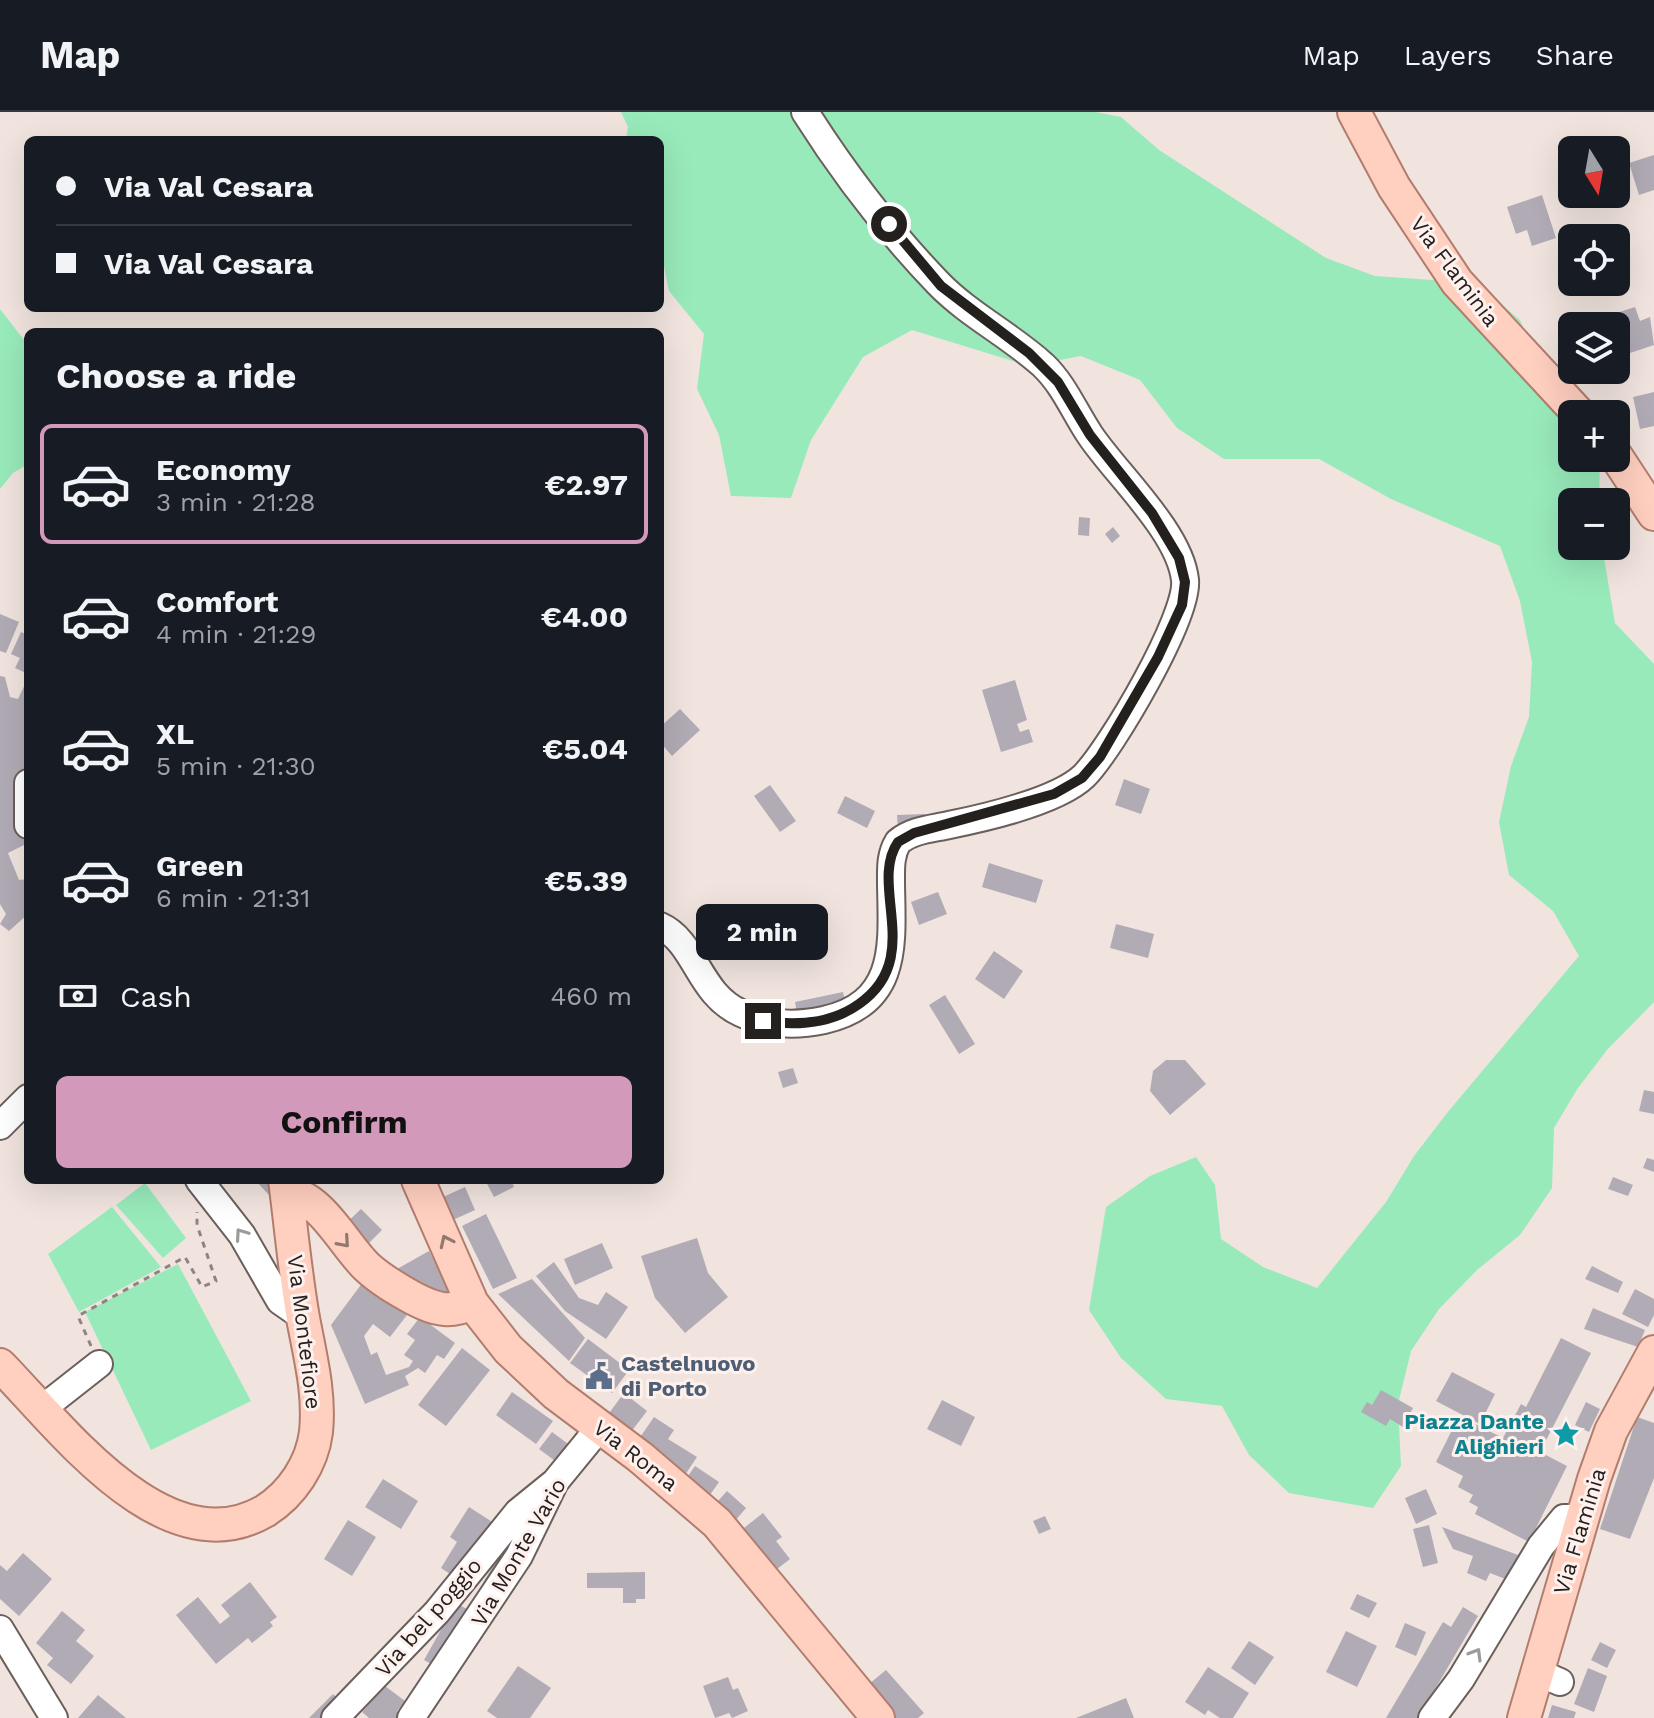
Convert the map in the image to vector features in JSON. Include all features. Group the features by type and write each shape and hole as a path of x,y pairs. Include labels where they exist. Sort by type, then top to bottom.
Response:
{"main road":[{"name":"Via Flaminia","path":"1354,112 1394,187 1457,282 1566,400"},
{"path":"1626,472 1654,514"},
{"name":"Via Roma","path":"420,1184 472,1303 524,1365 717,1523 878,1718"},
{"path":"286,1187 308,1200 364,1265 396,1289 439,1310 454,1310 472,1303"},
{"name":"Via Montefiore","path":"0,1365 114,1479 154,1507 195,1522 242,1521 269,1508 289,1492 313,1447 317,1402 286,1187"},
{"name":"Via Flaminia","path":"1524,1718 1549,1677 1584,1518 1611,1431 1654,1352"}],"street":[{"path":"664,929 676,938 705,986 721,1002 740,1013 763,1021 798,1024 835,1017 851,1010 877,989 890,961 891,863 898,842 914,833 1054,794 1082,778 1100,757 1158,657 1175,623 1184,593 1183,569 1165,535 1090,435 1058,382 1029,353 941,286 906,248 805,112"},
{"path":"0,1126 24,1102"},
{"path":"202,1184 242,1235 280,1301 303,1317"},
{"path":"43,1408 99,1364"},
{"name":"Via Monte Vario","path":"411,1718 519,1556 555,1482 600,1427"},
{"name":"Via bel poggio","path":"335,1718 437,1612 518,1512 555,1482"},
{"path":"1432,1718 1461,1679 1541,1546 1564,1518 1584,1518"},
{"path":"0,1629 54,1718"}],"path":[{"path":"99,1364 78,1316 185,1257 202,1287 216,1281 197,1225 197,1210"}],"green space":[{"path":"621,112 1096,112 1121,117 1159,150 1326,258 1375,276 1476,283 1520,320 1558,411 1558,472 1600,472 1599,488 1558,488 1558,560 1604,560 1615,623 1654,664 1654,1002 1607,1050 1578,1088 1554,1128 1552,1188 1520,1235 1477,1270 1439,1309 1411,1351 1398,1404 1401,1466 1373,1508 1289,1493 1249,1455 1222,1406 1166,1399 1121,1358 1089,1310 1106,1207 1150,1176 1196,1157 1215,1185 1221,1239 1263,1267 1317,1288 1386,1202 1414,1156 1447,1113 1579,956 1553,911 1509,875 1499,822 1511,766 1529,717 1532,662 1520,601 1500,546 1391,499 1319,459 1224,459 1177,428 1140,380 1081,356 1029,366 912,330 863,357 811,440 791,498 731,496 719,435 697,389 704,334 669,291 664,267 664,136 627,136 628,127"},
{"path":"0,309 24,340 24,466 13,473 0,489"},
{"path":"146,1184 186,1238 163,1258 116,1205"},
{"path":"112,1207 161,1267 79,1312 48,1254"},
{"path":"178,1264 251,1401 151,1450 85,1312"}],"building":[{"path":"1654,155 1654,190 1639,195 1630,163"},
{"path":"1542,195 1556,238 1532,246 1527,230 1516,234 1507,207"},
{"path":"1635,307 1640,321 1650,317 1654,345 1630,353 1630,312 1620,312"},
{"path":"1654,392 1654,426 1640,429 1633,397"},
{"path":"1079,517 1090,518 1089,536 1078,535"},
{"path":"1113,527 1120,536 1112,543 1105,534"},
{"path":"0,614 19,622 6,653 0,651"},
{"path":"21,632 24,633 24,672 15,668 20,658 11,654"},
{"path":"0,676 5,677 10,697 18,699 24,686 24,845 8,853 19,880 24,879 24,918 9,931 0,924 6,914 0,904"},
{"path":"1015,680 1027,720 1017,724 1020,732 1029,729 1033,742 1001,752 982,690"},
{"path":"680,709 700,730 672,756 664,747 664,723"},
{"path":"1124,779 1150,789 1141,814 1115,805"},
{"path":"770,785 796,821 780,832 754,796"},
{"path":"845,796 875,811 867,828 837,813"},
{"path":"925,814 926,827 898,829 897,815"},
{"path":"989,863 1043,880 1036,903 982,887"},
{"path":"938,892 947,914 919,925 911,902"},
{"path":"1116,924 1154,934 1148,958 1110,948"},
{"path":"994,951 1023,971 1004,999 975,979"},
{"path":"843,992 845,1002 797,1013 795,1002"},
{"path":"945,995 975,1044 959,1054 929,1005"},
{"path":"1166,1060 1185,1060 1206,1084 1170,1115 1150,1091 1153,1071"},
{"path":"793,1068 798,1083 783,1088 778,1072"},
{"path":"1644,1090 1654,1092 1654,1114 1639,1111"},
{"path":"1647,1158 1654,1160 1654,1172 1643,1168"},
{"path":"1613,1177 1633,1185 1628,1196 1608,1189"},
{"path":"259,1184 281,1184 269,1195"},
{"path":"487,1184 513,1184 514,1187 494,1197"},
{"path":"465,1187 475,1210 453,1220 443,1197"},
{"path":"361,1209 382,1230 360,1252 339,1230"},
{"path":"486,1214 517,1278 493,1289 462,1226"},
{"path":"697,1238 708,1273 728,1297 685,1333 655,1298 641,1256"},
{"path":"602,1243 613,1268 575,1285 564,1259"},
{"path":"429,1251 455,1298 411,1294 397,1269"},
{"path":"554,1262 579,1298 598,1305 606,1292 628,1307 606,1339 565,1311 536,1276"},
{"path":"1592,1266 1623,1282 1618,1293 1585,1279"},
{"path":"532,1279 585,1338 569,1361 498,1294"},
{"path":"363,1282 407,1315 390,1337 373,1324 364,1336 371,1355 377,1352 386,1375 409,1367 413,1361 404,1355 415,1340 407,1334 420,1317 455,1343 444,1359 437,1355 425,1373 418,1368 405,1376 409,1385 365,1404 331,1325"},
{"path":"1635,1289 1654,1299 1654,1315 1648,1327 1622,1314"},
{"path":"1593,1308 1645,1330 1638,1347 1584,1329"},
{"path":"1561,1338 1591,1353 1540,1452 1567,1466 1529,1542 1475,1514 1478,1507 1469,1502 1473,1495 1458,1487 1463,1476 1436,1462 1459,1416 1503,1438 1521,1404 1526,1407"},
{"path":"588,1339 629,1370 612,1393 570,1363"},
{"path":"462,1348 490,1370 446,1426 418,1405"},
{"path":"1452,1372 1495,1394 1480,1424 1436,1401"},
{"path":"1381,1390 1413,1408 1403,1427 1390,1419 1386,1426 1361,1412 1367,1402 1372,1405"},
{"path":"512,1392 553,1421 536,1444 496,1415"},
{"path":"624,1393 647,1411 624,1441 601,1424"},
{"path":"942,1400 975,1417 961,1446 927,1429"},
{"path":"1586,1402 1600,1409 1589,1432 1575,1425"},
{"path":"654,1417 674,1430 668,1439 697,1457 683,1478 634,1446"},
{"path":"1637,1417 1654,1423 1654,1478 1630,1539 1600,1529"},
{"path":"552,1432 575,1449 562,1466 539,1449"},
{"path":"695,1466 719,1482 705,1502 681,1486"},
{"path":"383,1479 418,1501 401,1529 365,1507"},
{"path":"1426,1489 1437,1514 1416,1524 1405,1498"},
{"path":"727,1491 746,1508 729,1528 709,1511"},
{"path":"469,1507 497,1525 461,1581 441,1568 457,1542 450,1537"},
{"path":"763,1513 782,1537 776,1541 790,1559 768,1576 735,1535"},
{"path":"1045,1516 1051,1529 1039,1534 1033,1521"},
{"path":"348,1520 376,1537 352,1576 324,1559"},
{"path":"1429,1525 1438,1563 1423,1567 1413,1529"},
{"path":"1442,1527 1518,1555 1508,1580 1490,1573 1486,1581 1467,1573 1473,1556 1453,1549"},
{"path":"509,1539 520,1546 494,1590 483,1583"},
{"path":"23,1553 52,1579 19,1616 0,1599 0,1565 7,1571"},
{"path":"645,1572 645,1599 636,1599 636,1603 623,1603 623,1588 587,1588 587,1573"},
{"path":"250,1582 277,1617 270,1622 273,1626 252,1643 248,1638 216,1664 176,1615 198,1597 220,1624 230,1616 221,1605"},
{"path":"1357,1594 1377,1603 1369,1618 1350,1609"},
{"path":"456,1603 472,1612 440,1669 424,1660"},
{"path":"1463,1607 1478,1616 1418,1718 1386,1718 1443,1622 1451,1627"},
{"path":"62,1611 85,1630 76,1641 94,1656 71,1684 47,1665 53,1658 36,1643"},
{"path":"1405,1623 1426,1632 1416,1656 1395,1647"},
{"path":"1346,1631 1377,1646 1357,1687 1326,1672"},
{"path":"1249,1641 1274,1657 1255,1685 1231,1668"},
{"path":"1600,1642 1616,1650 1607,1668 1591,1660"},
{"path":"518,1666 551,1688 530,1718 497,1718 487,1711"},
{"path":"1208,1667 1249,1693 1233,1718 1220,1718 1208,1710 1205,1715 1185,1702"},
{"path":"1588,1668 1607,1676 1594,1712 1574,1704"},
{"path":"886,1670 924,1713 918,1718 889,1718 863,1689"},
{"path":"728,1677 733,1690 738,1688 748,1711 732,1718 729,1713 715,1718 703,1686"},
{"path":"385,1686 405,1701 397,1711 407,1718 369,1718 362,1712"},
{"path":"333,1694 343,1704 329,1718 309,1718"},
{"path":"98,1695 126,1718 78,1718"},
{"path":"1126,1698 1134,1718 1076,1718"},
{"path":"1552,1705 1576,1712 1574,1718 1548,1718"}],"place":[{"name":"Castelnuovo di Porto","path":"599,1376"},
{"name":"Piazza Dante Alighieri","path":"1566,1434"}],"route":[{"path":"763,1021 798,1024 835,1017 863,1002 877,989 892,953 891,863 898,842 914,833 967,821 1054,794 1082,778 1100,757 1158,657 1175,623 1184,593 1185,582 1179,558 1152,513 1090,435 1058,382 1029,353 941,286 889,224"}]}
